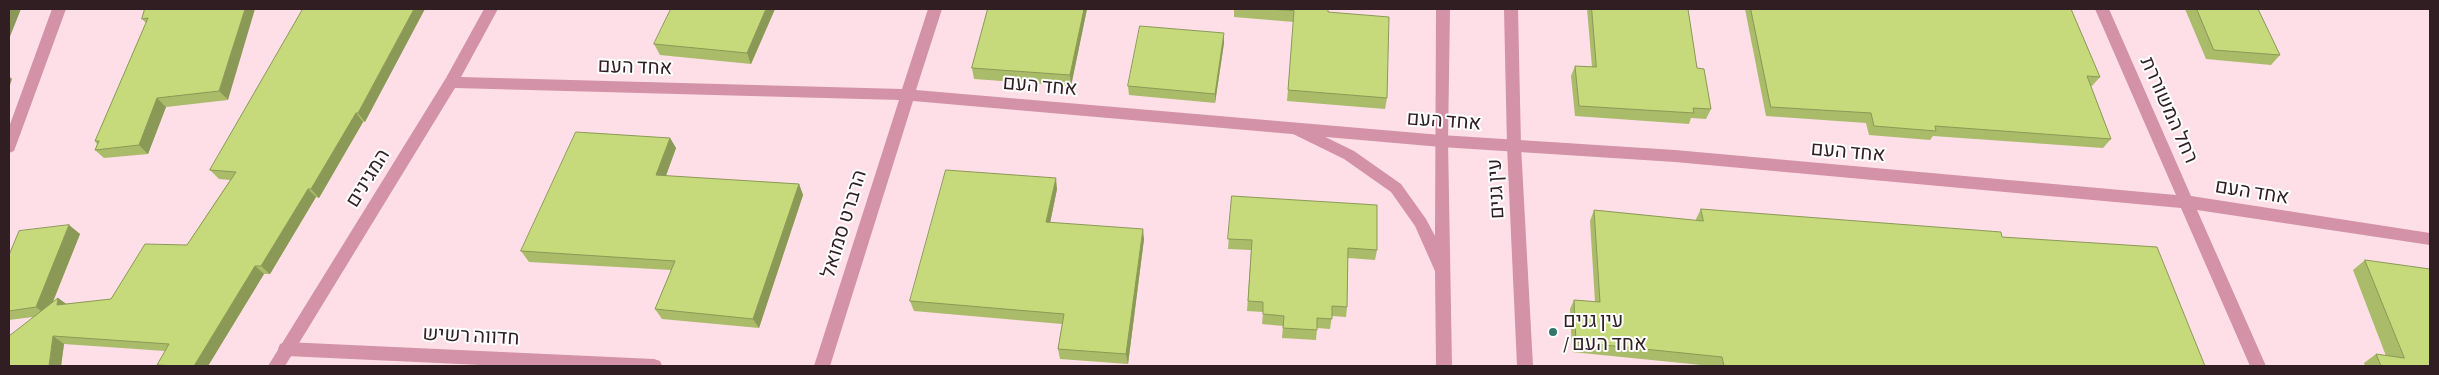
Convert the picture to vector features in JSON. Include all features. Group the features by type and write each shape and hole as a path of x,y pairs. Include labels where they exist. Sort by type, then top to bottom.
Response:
{"street":[{"path":"9,147 59,9"},
{"name":"המגינים","path":"276,366 451,82 491,9"},
{"name":"הרברט סמואל","path":"822,366 935,9"},
{"path":"1443,9 1441,141 1444,366"},
{"name":"עין גנים","path":"1511,9 1514,146 1525,366"},
{"name":"רחל המשוררת","path":"2102,9 2188,202 2258,366"},
{"name":"אחד העם","path":"451,82 907,95 1441,141 1675,156 2188,202 2430,239"},
{"path":"1294,128 1349,155 1396,188 1421,224 1443,272"},
{"name":"חדווה רשיש","path":"286,349 654,366"}],"building":[{"path":"145,9 245,9 219,91 157,98 139,145 95,150 99,141 95,141 148,18 142,19"},
{"path":"303,9 414,9 358,113 356,113 311,189 308,189 261,266 255,266 194,366 157,365 169,344 53,336 49,366 9,366 9,336 58,298 57,305 111,299 145,244 187,245 236,172 210,170"},
{"path":"671,9 766,9 747,53 654,44"},
{"path":"988,9 1084,9 1070,75 972,68"},
{"path":"1268,9 1328,9 1328,12 1389,17 1387,98 1288,90 1294,11"},
{"path":"1592,9 1688,9 1697,68 1704,69 1711,109 1693,108 1694,113 1579,106 1575,66 1596,67"},
{"path":"1751,9 2071,9 2100,77 2087,76 2111,139 1935,126 1936,131 1874,126 1871,113 1771,107"},
{"path":"2197,9 2258,9 2280,55 2214,50"},
{"path":"1140,26 1224,33 1215,94 1128,86"},
{"path":"576,132 670,138 656,175 799,184 753,319 655,309 675,261 521,251"},
{"path":"946,170 1056,178 1046,222 1143,229 1126,354 1058,349 1064,314 910,301"},
{"path":"1232,196 1377,205 1377,250 1348,248 1347,307 1332,306 1332,319 1317,318 1317,330 1283,328 1284,316 1263,314 1263,302 1248,301 1252,240 1228,239"},
{"path":"1701,209 2001,232 2002,237 2157,247 2205,366 1724,366 1722,357 1576,342 1574,300 1600,302 1594,210 1703,221"},
{"path":"69,225 36,307 9,311 9,255 19,231"},
{"path":"2365,260 2430,269 2430,366 2381,366 2376,354 2404,358"}],"place":[{"name":"עין גנים / אחד העם","path":"1553,332"}]}
